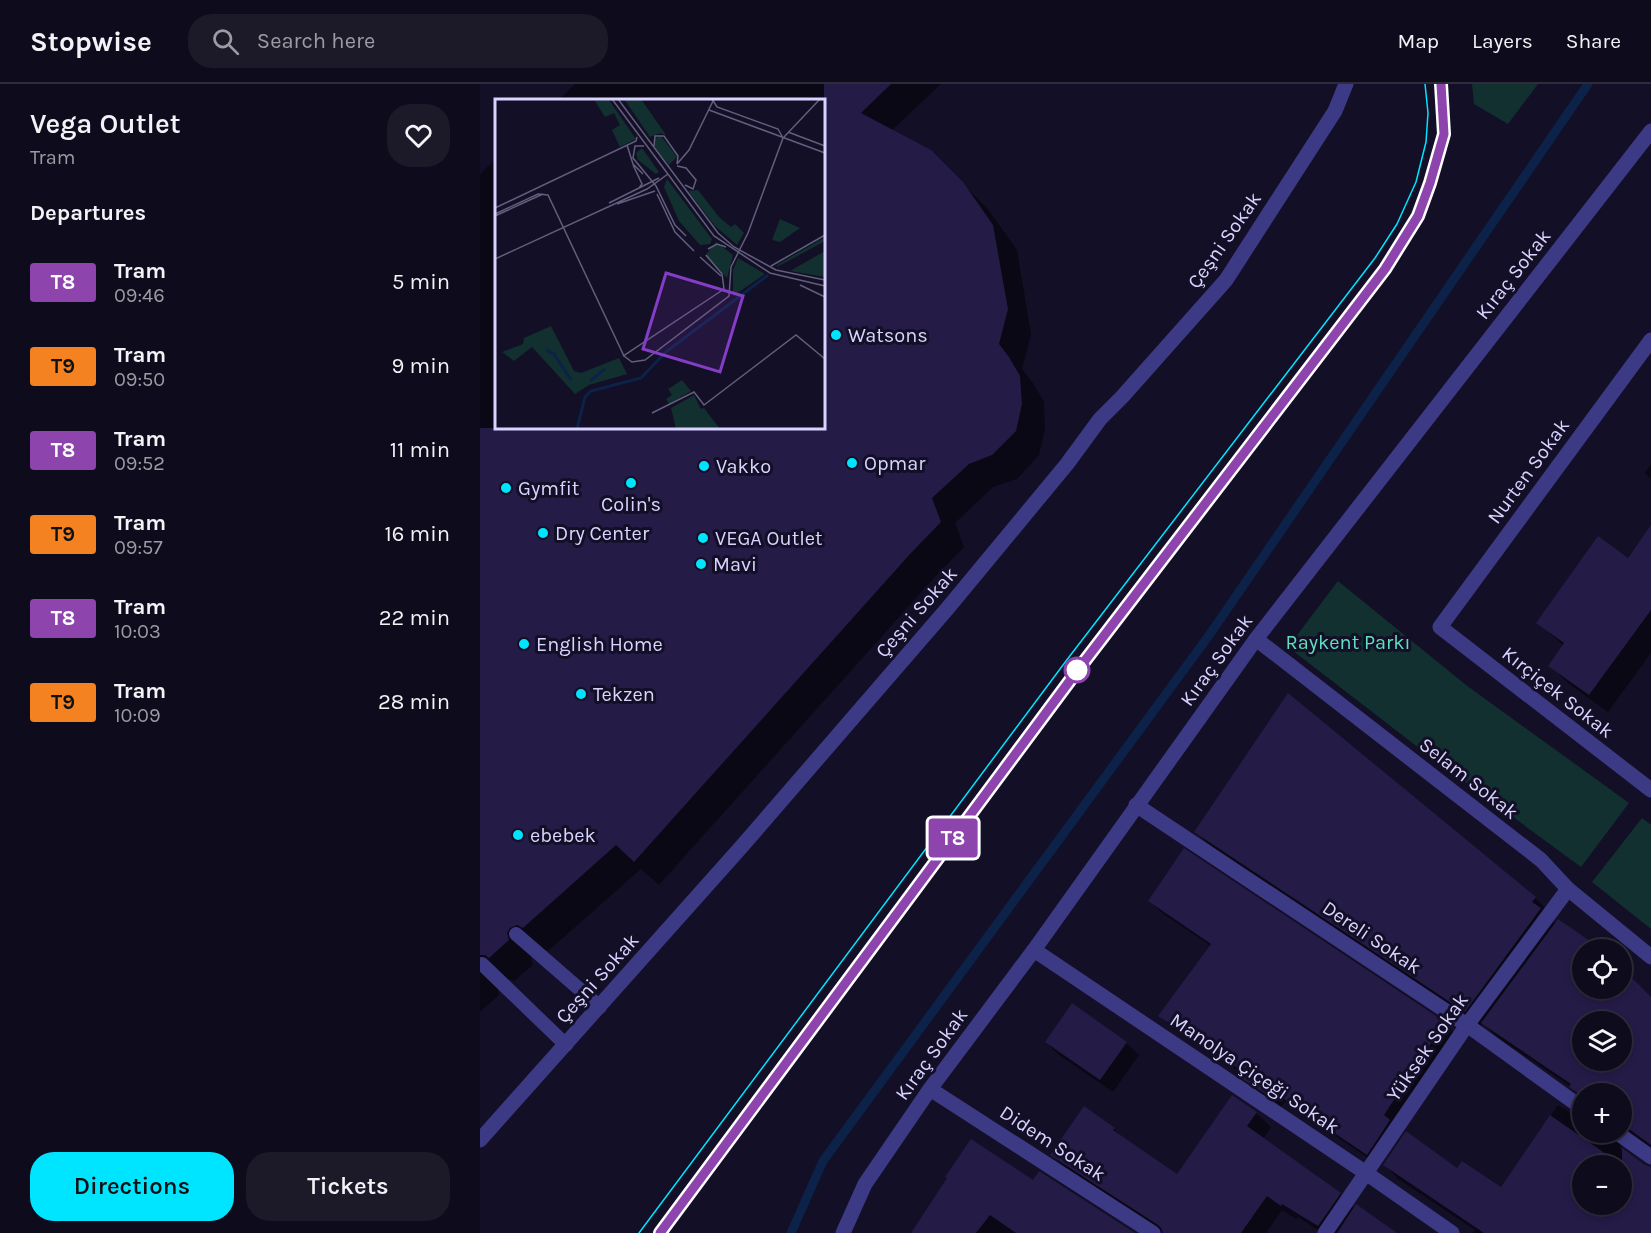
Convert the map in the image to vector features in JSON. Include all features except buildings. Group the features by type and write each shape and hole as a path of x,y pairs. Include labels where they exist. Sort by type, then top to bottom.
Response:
{"street":[{"name":"Çeşni Sokak","path":"480,1140 743,845 947,609 1067,464 1100,419 1226,280 1335,111 1346,84"},
{"name":"Kıraç Sokak","path":"843,1233 865,1184 930,1089 1034,951 1256,639 1651,131"},
{"name":"Nurten Sokak","path":"1440,627 1651,340"},
{"name":"Kırçiçek Sokak","path":"1440,627 1651,790"},
{"name":"Selam Sokak","path":"1256,639 1540,860 1568,888 1651,957"},
{"name":"Dereli Sokak","path":"1136,806 1467,1025 1572,1101"},
{"name":"Yüksek Sokak","path":"1325,1233 1467,1025 1568,888"},
{"name":"Manolya Çiçeği Sokak","path":"1034,951 1452,1233"},
{"name":"Didem Sokak","path":"930,1089 1153,1233"},
{"path":"1631,1143 1651,1157"}],"lane":[{"path":"516,934 600,1007"},
{"path":"482,964 566,1045"}],"green space":[{"path":"1472,84 1538,84 1508,124 1474,104"},
{"name":"Raykent Parkı","path":"1338,581 1466,685 1629,803 1581,867 1419,748 1288,647"},
{"path":"1642,818 1651,825 1651,929 1592,882"}],"waterway":[{"path":"791,1233 823,1161 1210,634 1588,84"}],"tram line":[{"path":"639,1233 1066,661 1375,258 1397,224 1416,182 1426,142 1428,113 1425,84"},
{"path":"660,1233 1077,671 1385,269 1418,216 1430,184 1444,134 1441,84"},
{"name":"T8","path":"660,1233 1077,671 1385,269 1418,216 1430,183 1444,134 1441,84"}],"place":[{"name":"Watsons","path":"836,335"},
{"name":"Opmar","path":"852,463"},
{"name":"Vakko","path":"704,466"},
{"name":"Colin's","path":"631,483"},
{"name":"Gymfit","path":"506,488"},
{"name":"Dry Center","path":"543,533"},
{"name":"VEGA Outlet","path":"703,538"},
{"name":"Mavi","path":"701,564"},
{"name":"English Home","path":"524,644"},
{"name":"Tekzen","path":"581,694"},
{"name":"ebebek","path":"518,835"}]}
